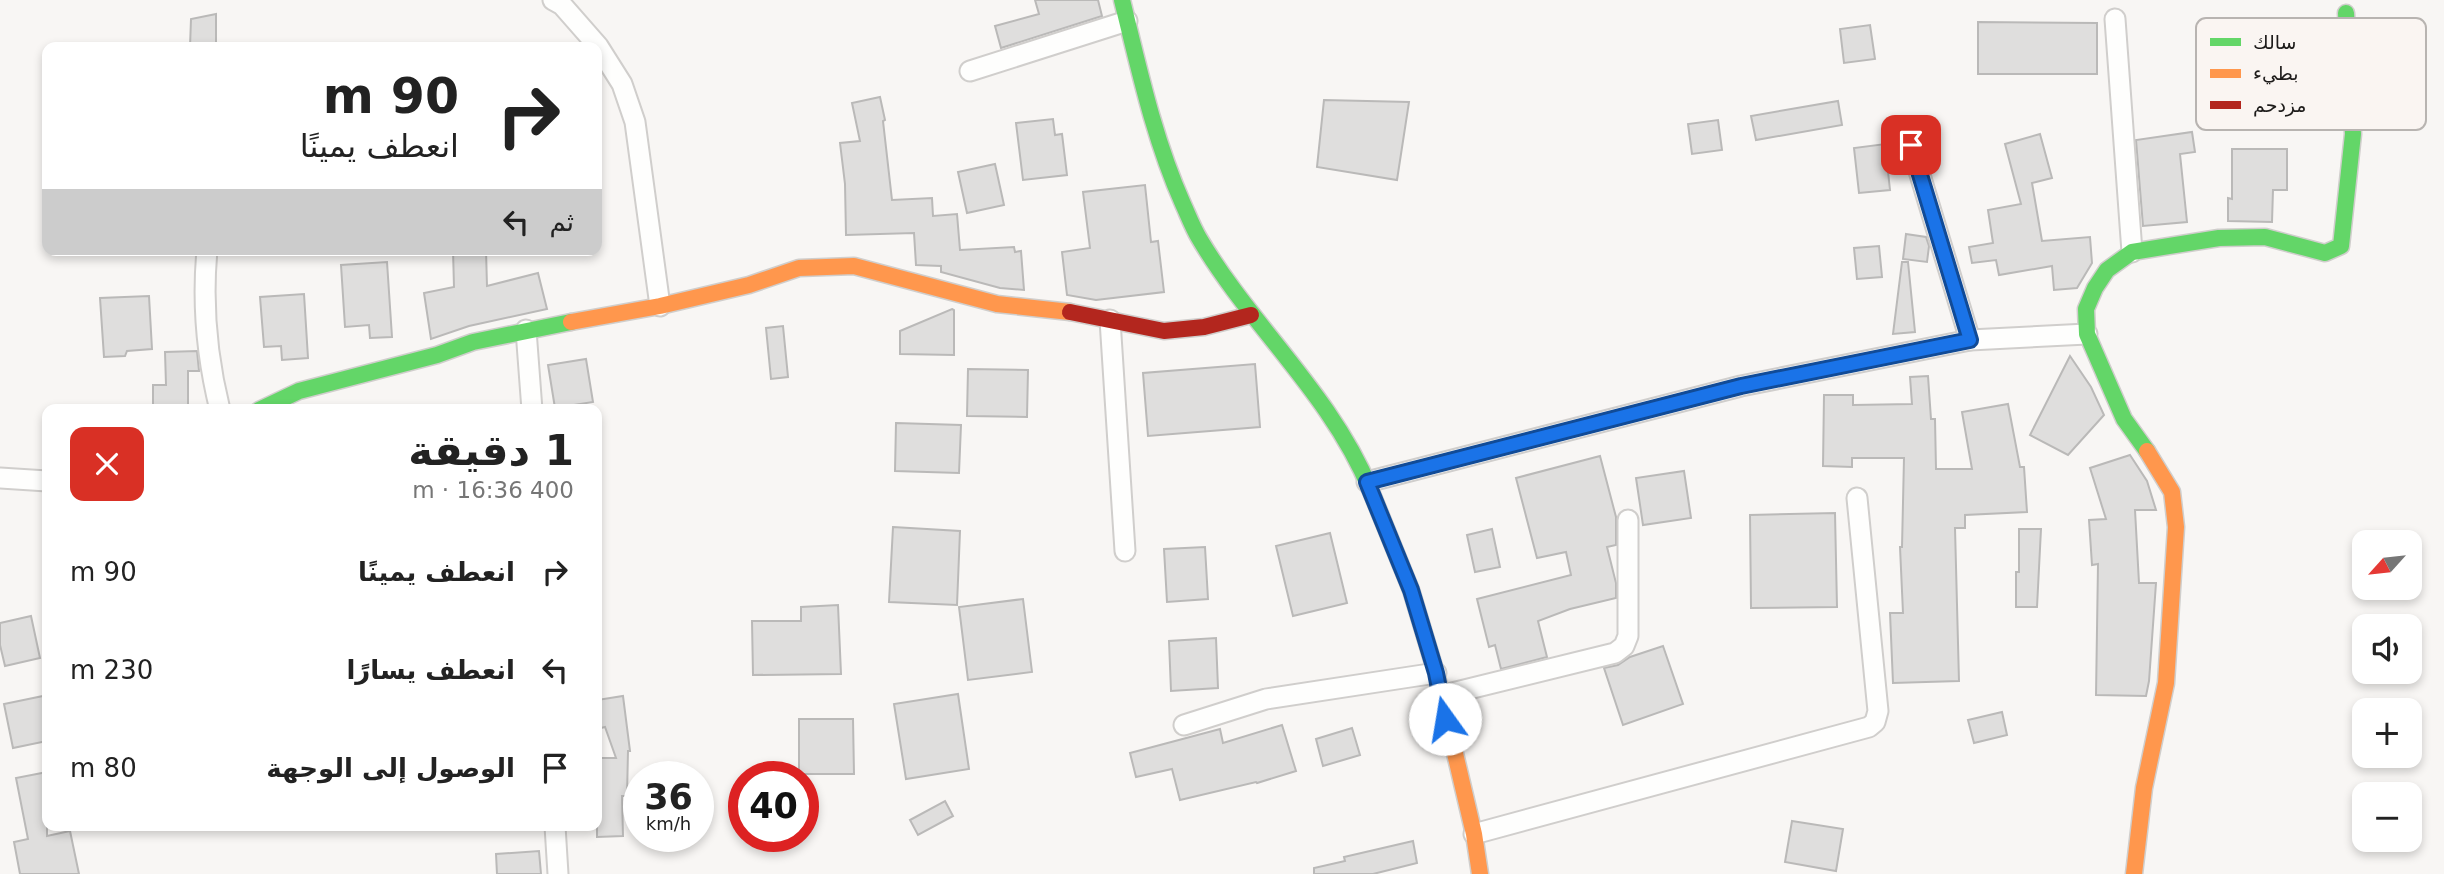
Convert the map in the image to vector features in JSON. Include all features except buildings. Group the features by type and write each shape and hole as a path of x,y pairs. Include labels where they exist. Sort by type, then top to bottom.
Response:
{"street":[{"path":"553,0 562,5 594,42"},
{"path":"1122,0 1167,167 1198,237 1251,315 1303,379 1342,434 1367,482 1411,590 1436,673 1474,834 1474,873"},
{"path":"2346,13 2346,18"},
{"path":"2115,19 2133,252"},
{"path":"970,71 1127,21"},
{"path":"602,52 622,84 635,122 660,306"},
{"path":"2134,874 2144,788 2166,683 2176,527 2172,492 2161,471 2124,419 2096,360 2087,334 2086,309 2107,270 2133,252 2219,238 2265,237 2325,253 2341,246 2353,130"},
{"path":"1911,145 1970,340"},
{"path":"206,256 204,285 209,360 219,404"},
{"path":"272,404 299,391 526,330 660,306 749,285 799,268 823,265 854,267 997,303 1077,313 1164,331 1204,327 1251,315"},
{"path":"1110,320 1125,551"},
{"path":"526,330 532,404"},
{"path":"1367,482 1741,386 1970,340 2087,334"},
{"path":"0,478 42,481"},
{"path":"1474,834 1869,727 1875,722 1878,711 1857,498"},
{"path":"1440,696 1615,653 1624,646 1628,636 1628,520"},
{"path":"1184,725 1266,699 1436,673"},
{"path":"555,831 558,874"}],"traffic: fast":[{"path":"1122,0 1155,129 1199,238 1219,270 1334,422 1370,489"},
{"path":"2346,13 2346,18"},
{"path":"2147,451 2124,419 2087,334 2086,309 2095,288 2107,270 2132,252 2219,238 2265,237 2325,253 2341,246 2353,130"},
{"path":"272,404 299,391 437,355 473,342 571,322"}],"traffic: slow":[{"path":"571,322 660,306 749,285 799,268 854,266 997,304 1070,312"},
{"path":"2134,874 2144,788 2166,683 2176,527 2172,492 2147,451"},
{"path":"1370,489 1411,590 1436,673 1474,834 1480,874"}],"traffic: jam":[{"path":"1070,312 1164,331 1204,327 1251,315"}],"route":[{"path":"1445,719 1436,673 1411,590 1367,482 1741,386 1970,340 1911,145"}]}
